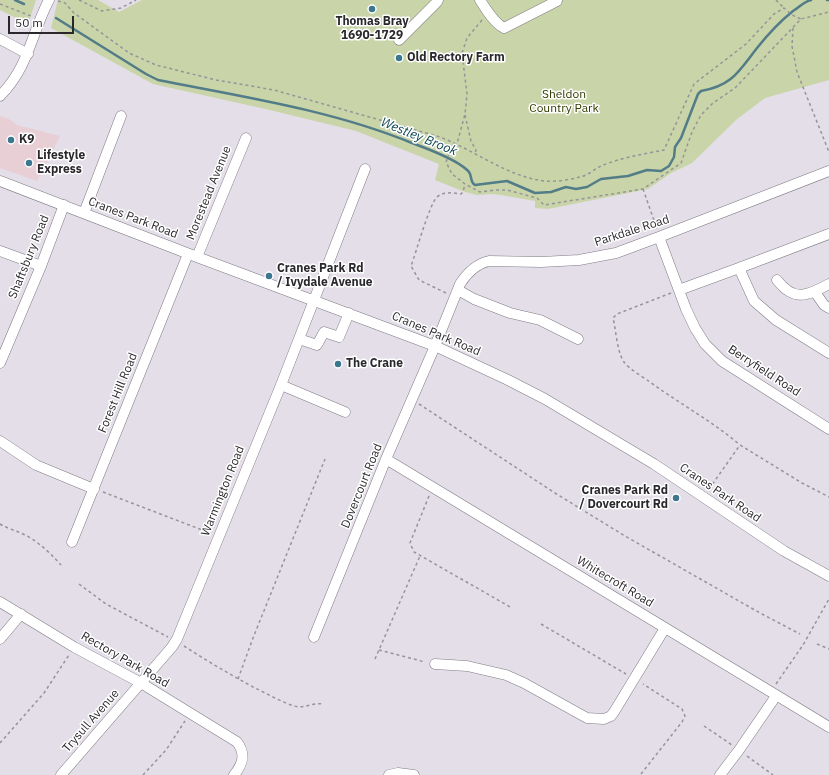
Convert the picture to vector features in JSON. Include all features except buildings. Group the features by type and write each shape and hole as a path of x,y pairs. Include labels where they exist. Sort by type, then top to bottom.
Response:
{"street":[{"path":"399,40 438,0"},
{"path":"480,0 489,14 504,28 557,0"},
{"path":"0,96 17,76 28,54 41,19 50,1"},
{"path":"0,39 28,54"},
{"path":"84,213 121,116"},
{"name":"Morestead Avenue","path":"193,255 246,138"},
{"name":"Warmington Road","path":"141,683 176,641 281,385 365,169"},
{"name":"Parkdale Road","path":"436,346 456,294 465,276 477,265 483,262 541,262 579,260 616,253 829,172"},
{"name":"Cranes Park Road","path":"0,182 436,346 545,399 654,464 784,551 829,576"},
{"name":"Shaftsbury Road","path":"0,363 41,266 64,206"},
{"path":"679,290 829,234"},
{"name":"Berryfield Road","path":"659,237 695,328 705,344 722,361 829,429"},
{"path":"0,251 41,266"},
{"name":"Forest Hill Road","path":"72,542 193,255"},
{"path":"739,268 754,301 776,320 829,353"},
{"path":"777,280 784,289 792,294 805,295 815,292 829,284"},
{"path":"815,292 824,305 829,308"},
{"path":"456,294 474,299 510,313 540,320 578,339"},
{"path":"299,339 317,345 324,332 339,337 349,313"},
{"name":"Dovercourt Road","path":"314,637 386,459 436,346"},
{"path":"281,385 345,412"},
{"path":"0,441 36,464 94,489"},
{"name":"Whitecroft Road","path":"386,459 829,727"},
{"name":"Rectory Park Road","path":"0,602 74,647 141,683 237,742 242,748 243,755 242,763 234,775"},
{"path":"0,639 21,614"},
{"path":"435,664 466,666 506,674 587,718 604,719 614,712 665,628"},
{"name":"Trysull Avenue","path":"60,775 141,683"},
{"path":"720,775 776,696"},
{"path":"389,775 398,773 414,775"}],"path":[{"path":"79,0 102,11 121,8 136,0"},
{"path":"776,0 792,15 801,19"},
{"path":"50,1 65,3 74,13 100,34 129,54 156,65 216,80 274,90 440,136 498,166 543,181 582,177 599,166 625,158 664,150 694,84 746,44 774,14 784,8"},
{"path":"0,4 41,19"},
{"path":"483,18 479,25 467,38 462,53 467,94 465,114 457,144 446,162 452,174 465,184 480,192 507,190 536,198 544,205 643,189 681,163 692,132 701,115 713,103 735,88 801,19 829,12"},
{"path":"793,28 792,46 797,72 829,152"},
{"path":"465,114 471,141 476,150 475,153"},
{"path":"456,294 419,280 411,266 431,209 437,197 446,192 461,194 465,184"},
{"path":"643,189 659,237"},
{"path":"679,290 617,314 613,318 620,354 624,363 675,401 698,414 740,445 802,483 829,497"},
{"path":"412,400 555,493 625,536 760,613 800,634"},
{"path":"703,497 740,445"},
{"path":"238,679 325,459"},
{"path":"433,487 410,543 414,552 512,608"},
{"path":"94,489 218,536"},
{"path":"0,524 27,535 51,553 61,565"},
{"path":"375,659 420,556"},
{"path":"79,584 106,604 176,641 238,679 272,697 294,706 302,707 317,703 324,704"},
{"path":"776,696 774,688 803,645 829,599"},
{"path":"817,644 829,649"},
{"path":"0,743 44,693 62,668 74,647"},
{"path":"379,650 435,664"},
{"path":"143,775 166,750 190,713"}],"shaded area":[{"path":"0,116 9,119 17,125 60,136 37,181 0,168"}],"green space":[{"path":"0,0 36,0 28,24 0,10"},
{"name":"Sheldon Country Park","path":"58,0 98,0 119,12 142,0 829,0 829,80 765,98 736,120 692,163 671,173 648,189 548,209 535,208 535,201 501,195 477,195 465,192 435,180 439,164 356,131 153,84 51,28"}],"waterway":[{"name":"Westley Brook","path":"15,0 24,4"},
{"name":"Westley Brook","path":"56,18 158,80 255,99 319,113 350,122 381,132 448,158 468,171 472,182 475,185 507,181 535,193 551,192 566,187 576,189 587,187 601,179 628,176 647,170 661,171 669,166 674,157 675,147 681,138 698,94 701,91 712,89 728,81 740,70 778,24 793,11 811,0"}],"place":[{"name":"Thomas Bray 1690-1729","path":"372,9"},
{"name":"Old Rectory Farm","path":"399,58"},
{"name":"K9","path":"11,140"},
{"name":"Lifestyle Express","path":"29,163"},
{"name":"Cranes Park Rd / Ivydale Avenue","path":"269,276"},
{"name":"The Crane","path":"338,364"},
{"name":"Cranes Park Rd / Dovercourt Rd","path":"676,498"}]}
